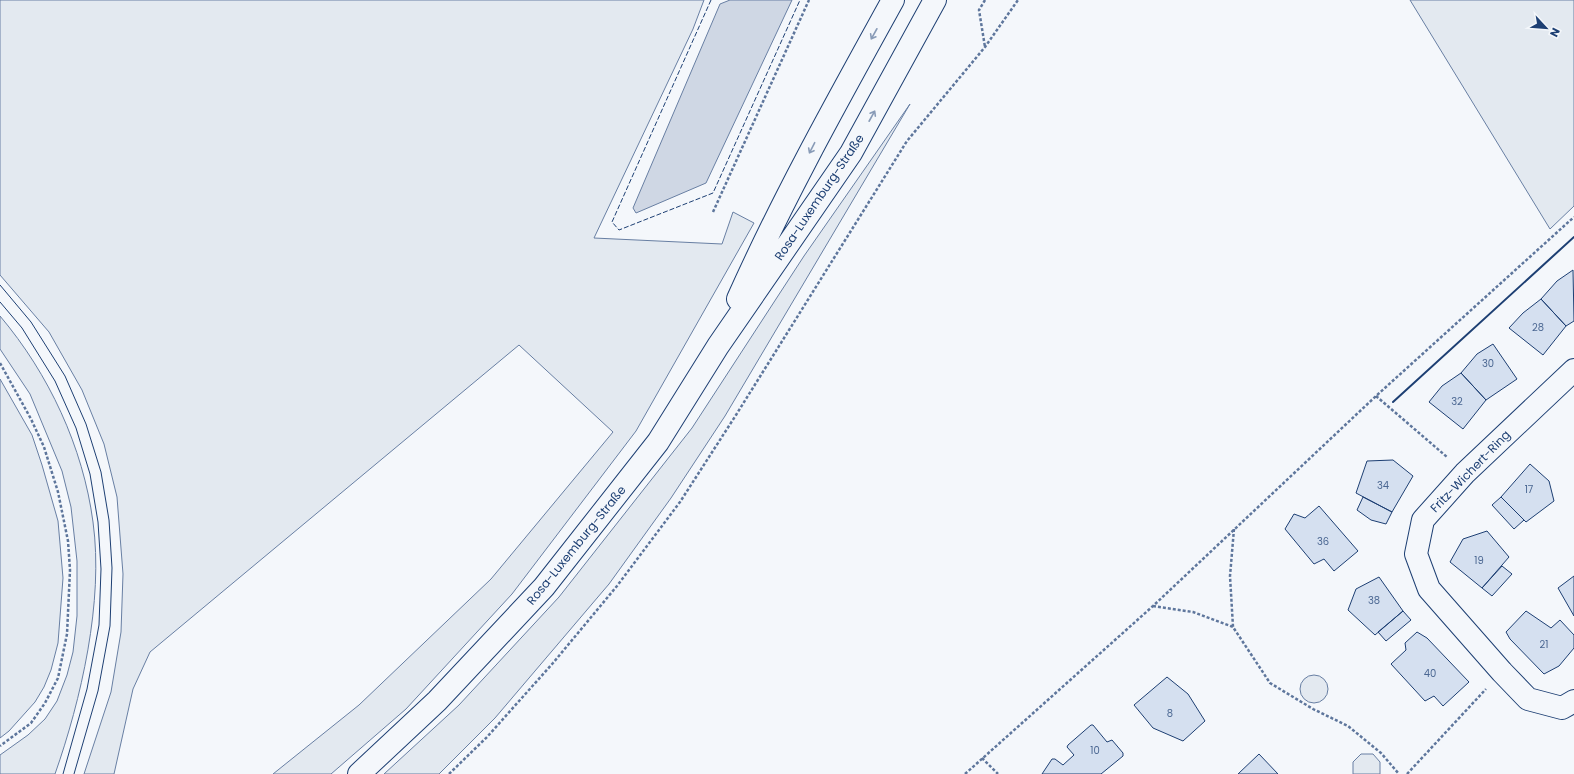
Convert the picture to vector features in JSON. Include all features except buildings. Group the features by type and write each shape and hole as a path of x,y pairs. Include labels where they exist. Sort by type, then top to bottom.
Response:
{"main road":[{"name":"Rosa-Luxemburg-Straße","path":"718,346 773,223 816,140 893,0"},
{"name":"Rosa-Luxemburg-Straße","path":"359,774 437,701 544,587 658,442 718,346 851,153 935,0"},
{"name":"Fritz-Wichert-Ring","path":"1574,370 1465,473 1423,520 1416,554 1429,590 1528,699 1562,708 1574,701"}],"path":[{"path":"713,212 809,0"},
{"path":"985,0 979,10 985,47"},
{"path":"449,774 487,737 553,663 617,586 680,502 907,141 985,47 1018,0"},
{"path":"965,774 1153,606 1376,396 1574,217"},
{"path":"0,363 31,419 44,447 58,492 68,541 70,570 67,634 58,678 45,703 31,723 0,746"},
{"path":"1376,396 1465,473"},
{"path":"1234,529 1230,576 1233,627 1270,683 1313,709 1348,726 1381,753 1399,774"},
{"path":"1153,606 1193,612 1233,627"},
{"path":"1407,774 1502,672"},
{"path":"982,758 998,774"}],"shaded area":[{"path":"0,0 704,0 693,29 594,238 722,244 733,212 754,223 636,431 512,594 406,709 331,774 273,774 359,705 491,579 613,432 519,345 150,652 133,689 114,774 84,774 111,692 121,632 123,574 117,497 104,444 82,390 49,332 0,275"},
{"path":"730,0 792,0 706,183 636,213 633,208 720,4"},
{"path":"1410,0 1574,0 1574,206 1550,229"},
{"path":"910,104 725,416 671,498 609,584 495,718 439,774 384,774 459,705 559,597 692,428 804,256"},
{"path":"0,316 18,338 34,362 61,413 81,466 93,522 96,552 93,617 81,683 65,745 55,774 0,774 0,755 28,735 45,719 57,701 67,675 73,652 77,616 77,561 71,507 62,471 30,394 0,349"},
{"path":"0,379 32,435 42,465 58,521 63,578 58,643 51,670 44,687 35,702 9,731 0,738"},
{"path":"1314,675 1324,679 1328,689 1324,699 1314,703 1304,699 1300,689 1304,679"},
{"path":"1361,754 1373,754 1380,762 1380,774 1353,774 1353,762"}],"tram line":[{"path":"0,285 31,322 65,376 86,424 101,472 109,520 112,568 110,626 98,691 74,774"},
{"path":"0,302 22,328 55,381 76,428 90,474 98,522 101,569 99,625 87,689 63,774"}],"fence":[{"path":"711,0 612,222 619,230 713,193 800,0"}],"wall":[{"path":"1393,402 1574,237"}]}
